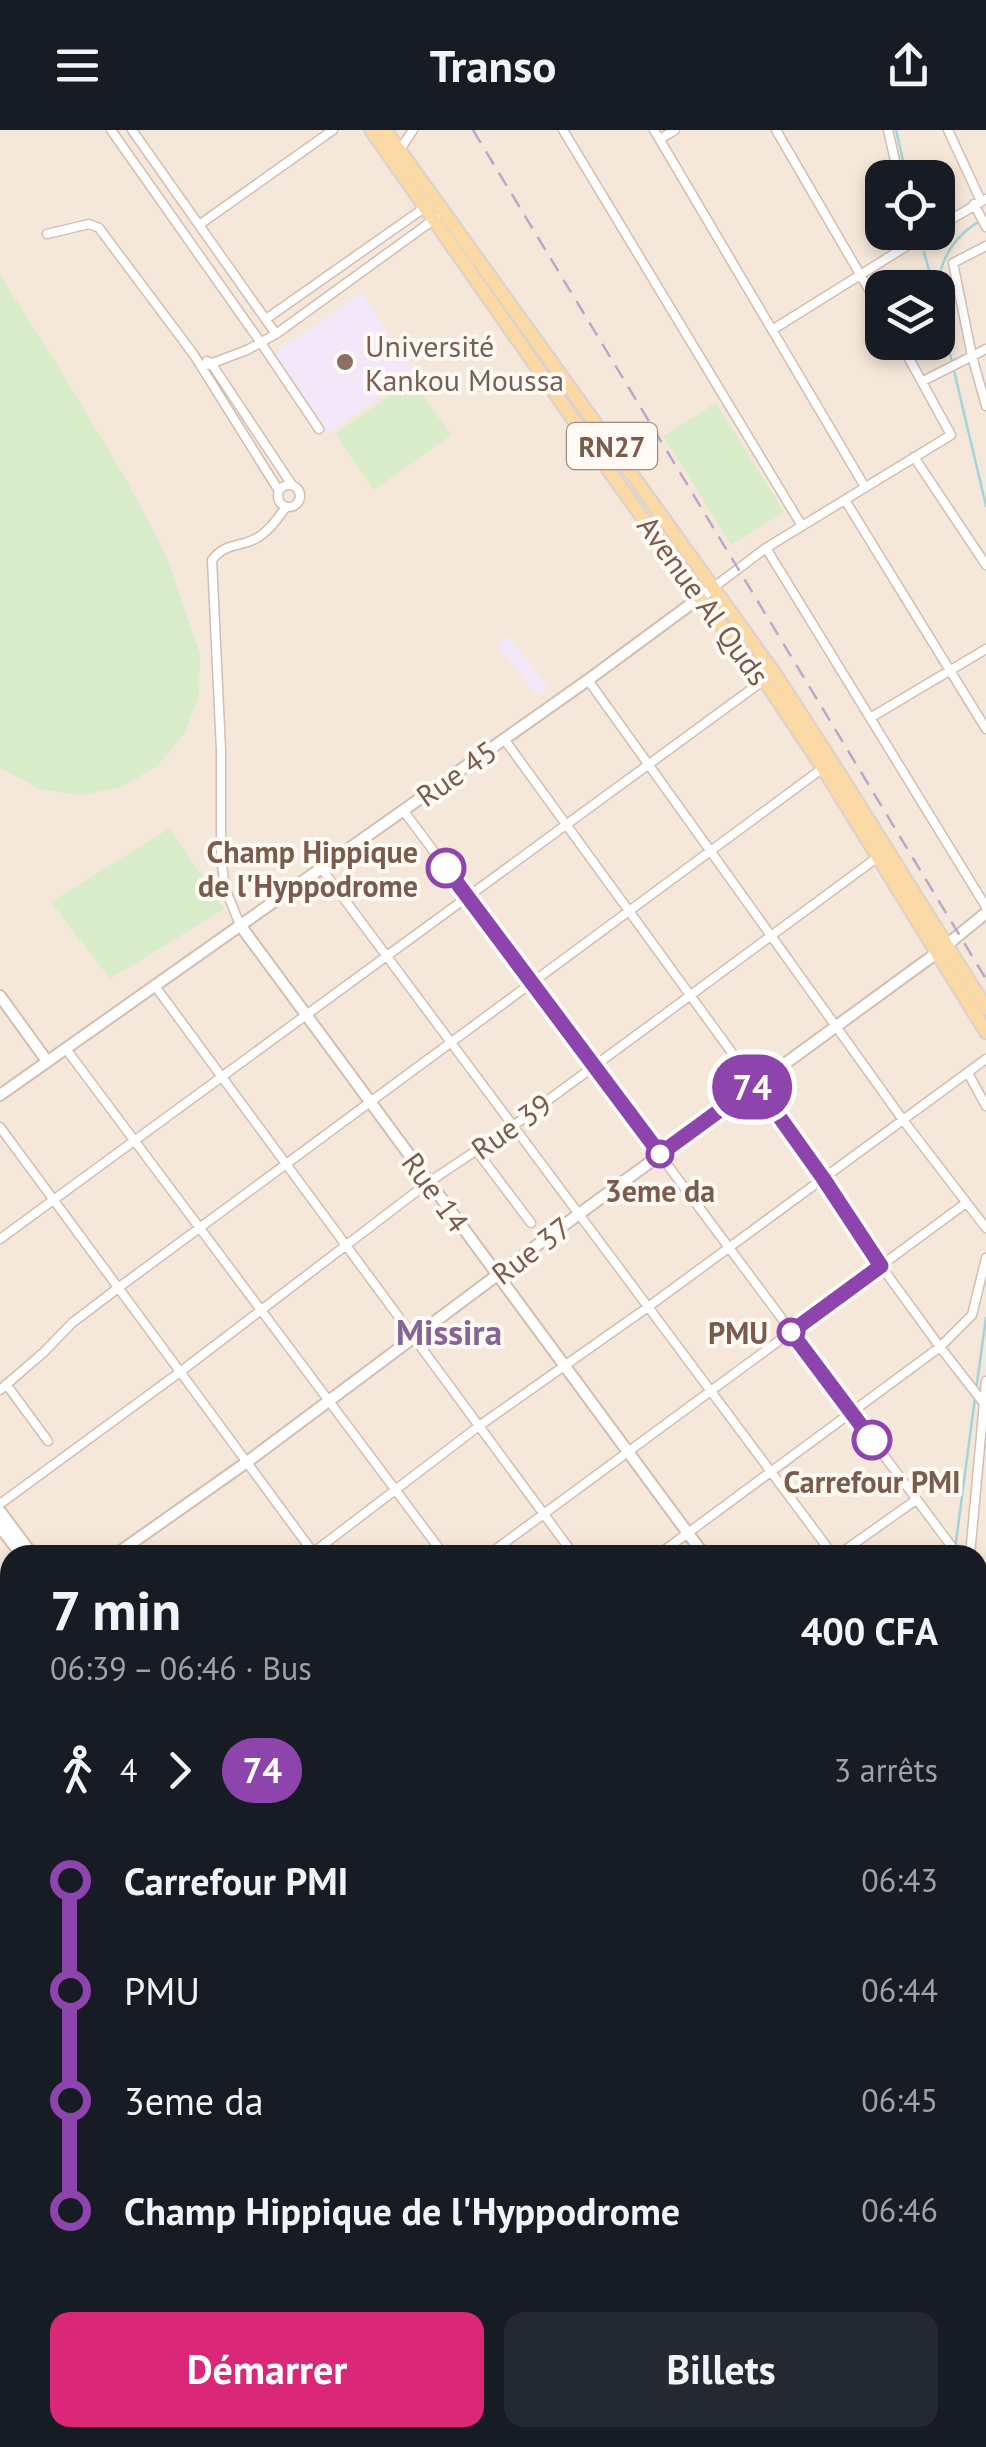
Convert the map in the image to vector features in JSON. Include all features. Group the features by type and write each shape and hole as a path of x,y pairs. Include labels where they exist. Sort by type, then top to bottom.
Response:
{"main road":[{"name":"Avenue Al Quds","path":"371,130 435,210 714,587 824,749 942,948 986,1032"},
{"name":"Avenue Al Quds","path":"385,130 603,462 764,680 878,857 986,1008"},
{"path":"0,1512 25,1545"}],"street":[{"path":"110,130 318,429"},
{"path":"132,130 276,334"},
{"path":"199,225 333,130"},
{"path":"399,150 413,130"},
{"path":"563,130 802,526"},
{"path":"654,130 866,487"},
{"path":"660,139 676,130"},
{"path":"776,130 865,282"},
{"path":"888,130 895,160"},
{"path":"948,130 980,201 986,227"},
{"path":"955,216 980,201"},
{"path":"207,365 276,334 435,210"},
{"path":"266,319 435,210"},
{"path":"48,234 89,224 99,228 194,354 207,365 299,491 296,505 286,507 256,539 220,550 212,560 221,750 221,856 226,888 240,925"},
{"path":"986,246 953,262 986,406"},
{"path":"772,330 895,250"},
{"path":"923,381 986,350"},
{"path":"714,587 766,548 951,435 911,360"},
{"path":"207,365 279,491 278,500 286,507"},
{"path":"914,457 986,565"},
{"path":"279,491 292,485"},
{"path":"845,500 986,729"},
{"path":"766,548 986,910"},
{"name":"Rue 45","path":"0,1095 714,587"},
{"path":"870,718 986,649"},
{"path":"588,680 902,1120 986,1228"},
{"path":"0,1239 764,680"},
{"path":"504,739 984,1404"},
{"path":"48,1441 3,1387 72,1323 823,768"},
{"path":"403,810 950,1545"},
{"name":"Rue 39","path":"0,1504 429,1182 513,1126 878,857"},
{"path":"322,868 827,1545"},
{"name":"Rue 37","path":"128,1545 247,1462 837,1027 986,910"},
{"name":"Rue 14","path":"240,925 697,1545"},
{"path":"155,986 567,1545"},
{"path":"0,996 47,1062"},
{"path":"66,1048 437,1545"},
{"path":"324,1545 479,1426 986,1059"},
{"path":"968,1074 986,1106"},
{"path":"0,1127 307,1545"},
{"path":"476,1150 530,1223"},
{"path":"502,1545 966,1203"},
{"path":"672,1545 940,1347 972,1316 986,1258"},
{"path":"971,1545 986,1382"},
{"path":"850,1545 916,1500"}],"shaded area":[{"path":"0,130 986,130 986,1545 0,1545"},
{"name":"Université Kankou Moussa","path":"361,293 415,372 329,432 275,353"},
{"path":"508,636 548,687 538,696 497,645"}],"green space":[{"path":"0,275 123,474 165,552 200,654 199,695 185,733 158,765 122,787 81,795 39,789 0,768"},
{"path":"412,380 451,435 374,490 335,434"},
{"path":"716,403 784,512 731,545 663,436"},
{"path":"170,828 224,909 110,979 51,902"}],"waterway":[{"path":"896,130 903,160"},
{"path":"941,270 952,246 986,218"},
{"path":"924,252 929,270"},
{"path":"951,360 986,506"},
{"path":"976,1390 986,1318"},
{"path":"956,1545 975,1398"}],"railway":[{"path":"473,130 986,979"}],"bus line":[{"name":"74","path":"446,868 660,1154 756,1084 881,1266 791,1332 872,1440"}],"place":[{"name":"Université Kankou Moussa","path":"345,362"},
{"name":"Champ Hippique de l'Hyppodrome","path":"446,868"},
{"name":"3eme da","path":"660,1154"},
{"name":"PMU","path":"791,1332"},
{"name":"Carrefour PMI","path":"872,1440"}],"district":[{"name":"Missira","path":"449,1332"}]}
